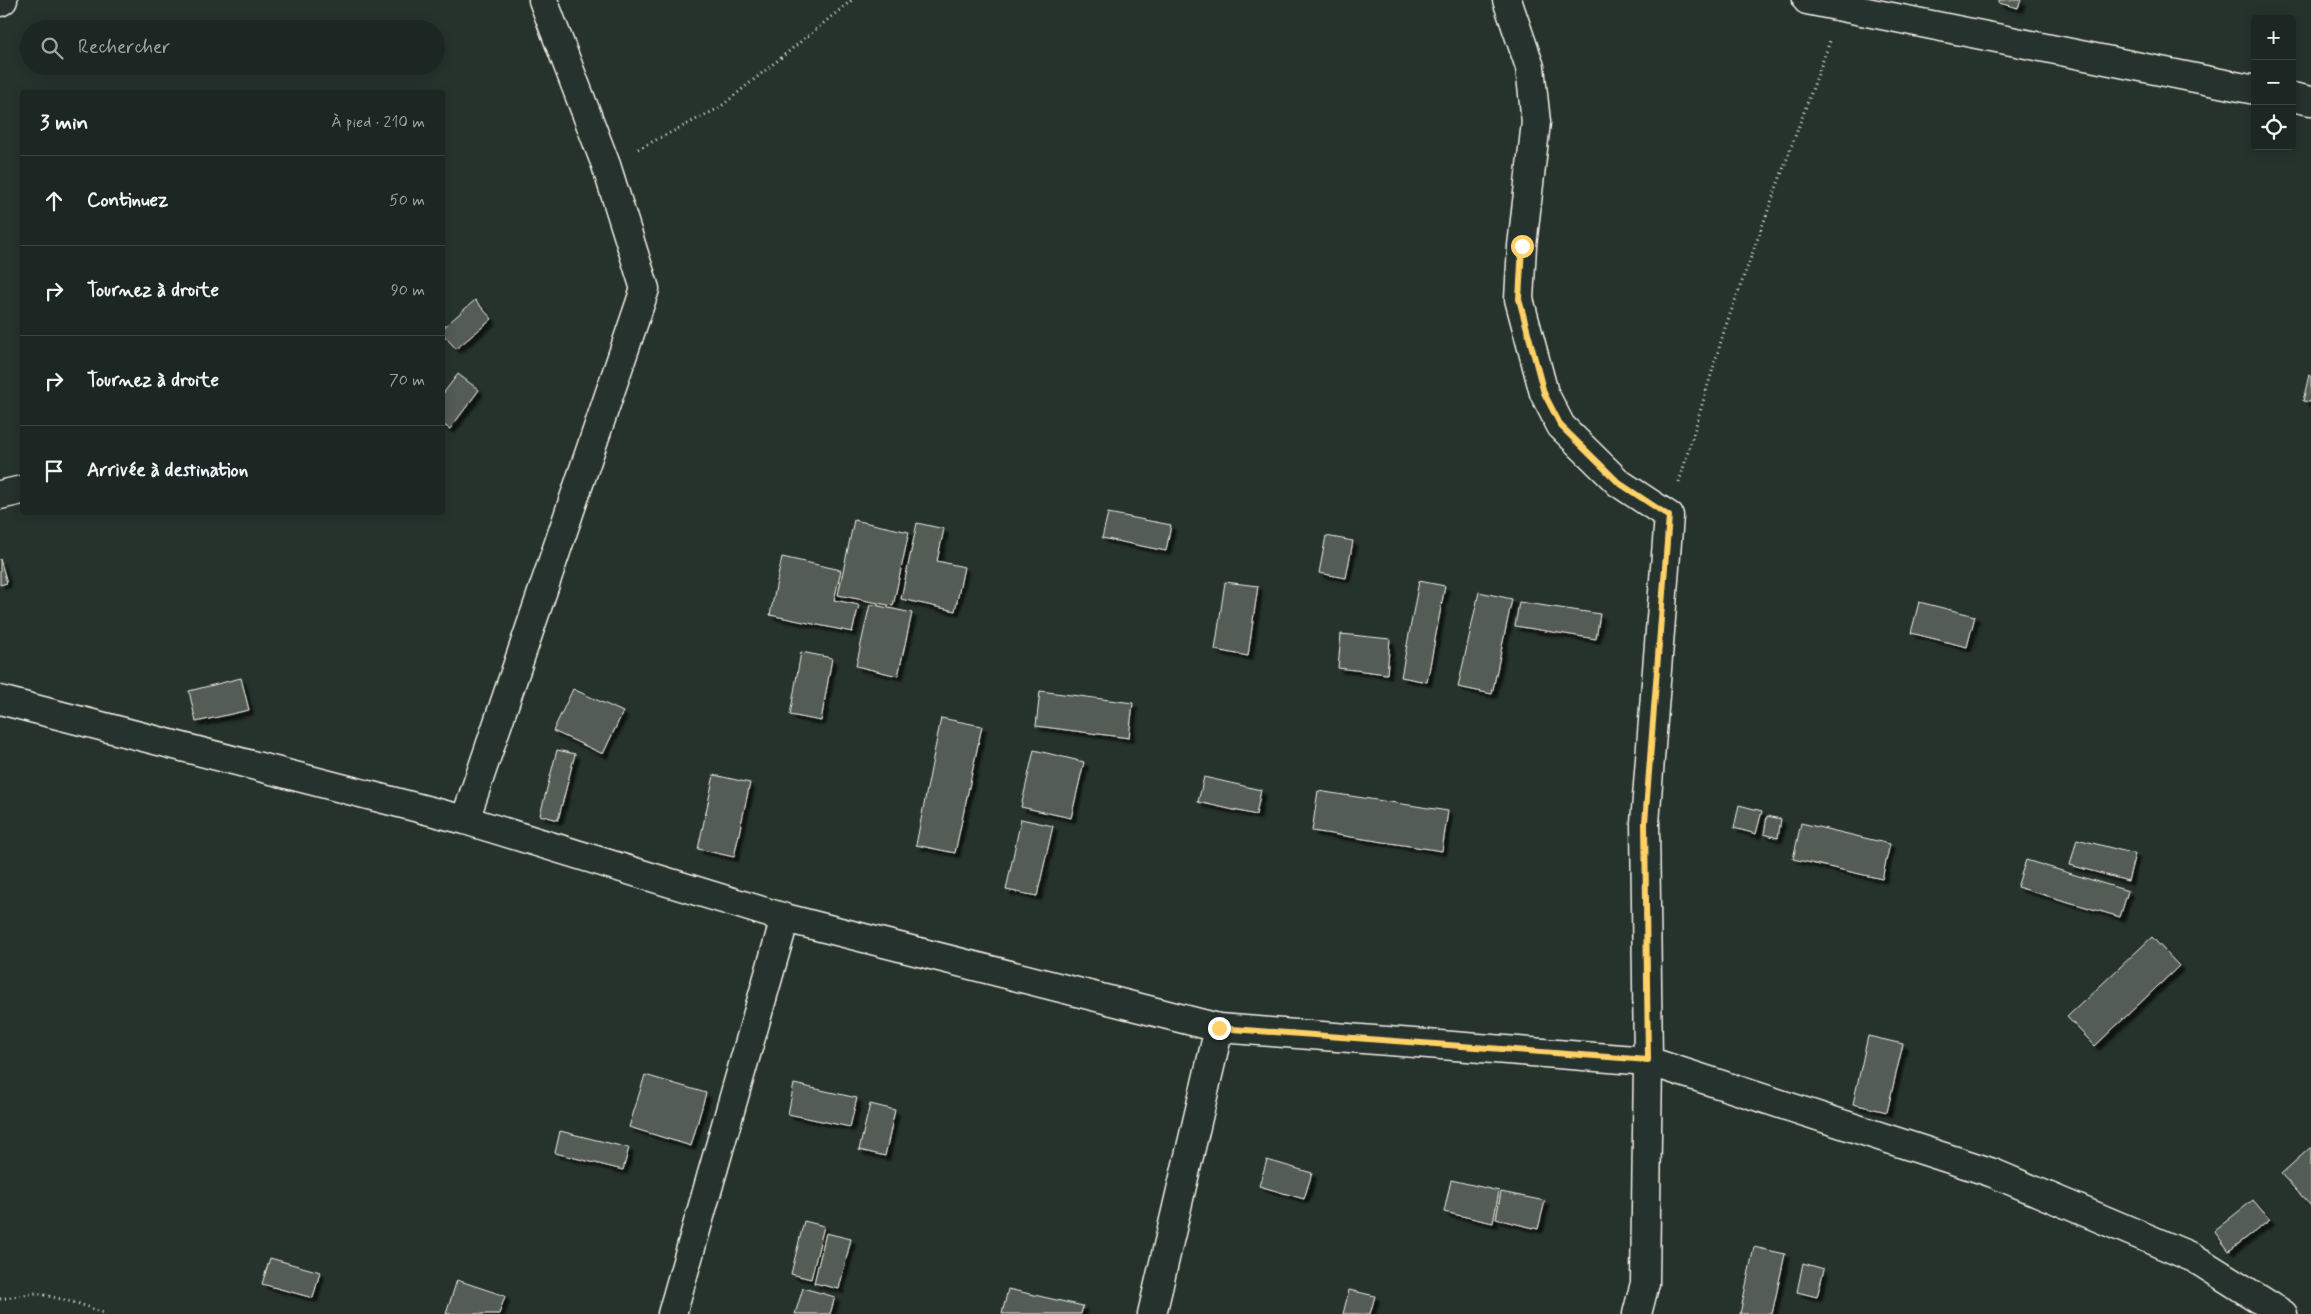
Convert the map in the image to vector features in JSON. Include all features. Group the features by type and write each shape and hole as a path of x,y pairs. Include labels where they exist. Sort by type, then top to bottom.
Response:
{"street":[{"path":"464,820 645,290 606,166 543,0"},
{"path":"1507,0 1530,67 1536,122 1522,246 1519,299 1544,393 1561,426 1619,483 1669,516 1645,823 1648,1060 1645,1283 1637,1314"},
{"path":"1807,0 2251,89"},
{"path":"2296,98 2311,101"},
{"path":"0,495 20,490"},
{"path":"0,700 464,820 785,918 1219,1028 1648,1060 1993,1173 2194,1258 2283,1314"},
{"path":"672,1314 785,918"},
{"path":"1152,1314 1219,1028"}],"path":[{"path":"606,166 719,108 852,0"},
{"path":"1669,516 1725,328 1843,6"},
{"path":"0,1299 36,1293 77,1303 106,1314"}],"building":[{"path":"1999,0 2021,0 2018,8 1999,3"},
{"path":"475,300 492,319 456,349 445,336 445,326"},
{"path":"458,374 479,390 450,429 445,426 445,391"},
{"path":"2309,375 2311,376 2311,402 2303,401"},
{"path":"1108,513 1171,525 1166,551 1102,538"},
{"path":"854,520 909,532 893,606 838,595"},
{"path":"917,523 944,529 937,561 964,567 955,611 901,599"},
{"path":"1326,536 1353,541 1346,578 1319,573"},
{"path":"782,557 841,570 834,600 859,605 852,632 770,615"},
{"path":"0,559 7,583 0,585"},
{"path":"1419,581 1445,586 1427,682 1401,677"},
{"path":"1225,582 1258,586 1248,656 1215,650"},
{"path":"1479,592 1512,599 1492,694 1458,687"},
{"path":"1519,602 1600,614 1596,639 1515,626"},
{"path":"1919,602 1975,616 1967,647 1911,633"},
{"path":"870,604 912,613 898,676 856,666"},
{"path":"1341,634 1390,639 1387,674 1338,668"},
{"path":"801,652 832,658 821,721 790,715"},
{"path":"241,678 249,710 196,722 189,691"},
{"path":"573,689 623,712 603,754 553,731"},
{"path":"1040,691 1133,703 1129,738 1036,726"},
{"path":"941,718 982,726 955,853 916,845"},
{"path":"557,750 575,754 558,820 540,815"},
{"path":"1034,750 1084,762 1071,818 1021,807"},
{"path":"714,775 750,783 734,857 698,849"},
{"path":"1204,777 1261,790 1256,815 1198,802"},
{"path":"1318,791 1448,811 1442,851 1312,831"},
{"path":"1739,805 1762,811 1756,834 1734,828"},
{"path":"1767,816 1781,819 1778,838 1764,834"},
{"path":"1021,819 1053,826 1037,896 1006,890"},
{"path":"1801,823 1890,844 1882,879 1793,859"},
{"path":"2077,839 2135,854 2128,881 2070,865"},
{"path":"2026,860 2128,891 2120,917 2017,887"},
{"path":"2152,937 2179,966 2095,1046 2067,1017"},
{"path":"1868,1036 1903,1044 1887,1112 1853,1104"},
{"path":"645,1075 706,1093 691,1146 629,1127"},
{"path":"794,1084 857,1098 850,1127 788,1114"},
{"path":"870,1104 895,1110 885,1156 859,1150"},
{"path":"560,1131 629,1148 623,1170 555,1153"},
{"path":"2311,1147 2311,1206 2281,1174"},
{"path":"1267,1160 1312,1173 1304,1199 1259,1186"},
{"path":"1451,1180 1499,1191 1493,1223 1444,1212"},
{"path":"1501,1192 1545,1201 1538,1229 1496,1219"},
{"path":"2253,1200 2270,1220 2229,1251 2214,1231"},
{"path":"804,1221 824,1226 811,1279 791,1274"},
{"path":"826,1233 851,1239 839,1289 814,1283"},
{"path":"1754,1247 1785,1254 1772,1314 1740,1314"},
{"path":"270,1258 320,1272 313,1298 262,1284"},
{"path":"1803,1263 1824,1269 1817,1297 1797,1292"},
{"path":"457,1280 505,1296 499,1314 446,1314"},
{"path":"803,1288 835,1297 830,1314 795,1314"},
{"path":"1008,1289 1083,1306 1081,1314 1002,1314"},
{"path":"1349,1290 1375,1296 1370,1314 1343,1314"}],"route":[{"path":"1219,1028 1648,1060 1645,823 1669,516 1619,483 1561,426 1544,393 1519,299 1522,246"}]}
